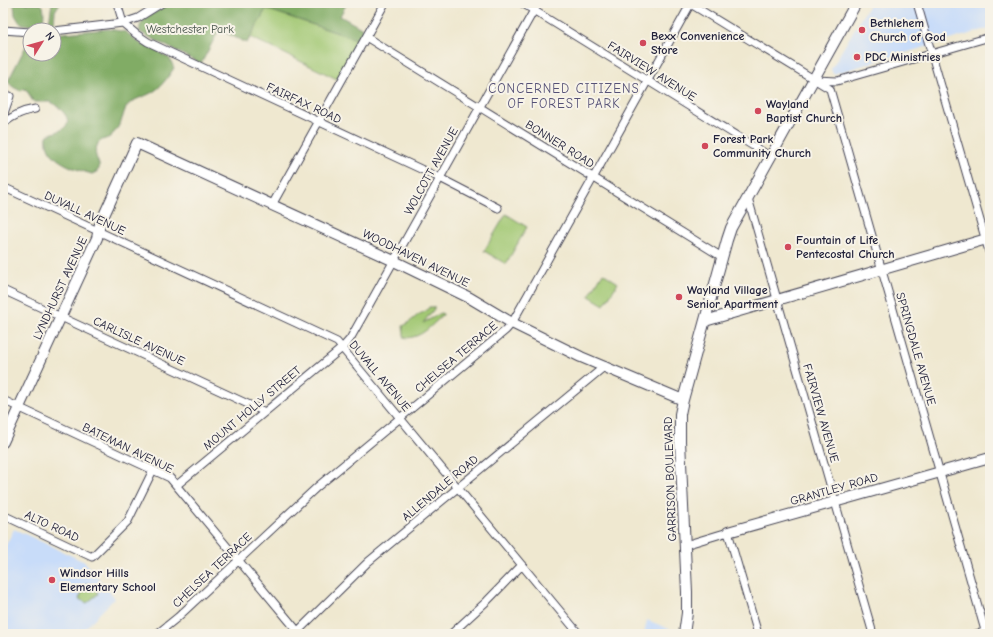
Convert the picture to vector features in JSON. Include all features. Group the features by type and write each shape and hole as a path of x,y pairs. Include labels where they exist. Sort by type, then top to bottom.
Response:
{"street":[{"path":"117,3 123,23"},
{"path":"62,30 123,23 138,18 162,3"},
{"path":"272,205 385,3"},
{"name":"FAIRVIEW AVENUE","path":"522,3 771,157"},
{"name":"WOLCOTT AVENUE","path":"342,348 350,339 538,3"},
{"name":"SPRINGDALE AVENUE","path":"690,3 830,89 987,632"},
{"name":"CHELSEA TERRACE","path":"157,634 178,617 317,487 506,330 512,323 690,3"},
{"name":"GARRISON BOULEVARD","path":"684,634 687,612 680,442 680,414 683,400 731,228 856,3"},
{"path":"917,3 988,239 990,255"},
{"name":"FAIRFAX ROAD","path":"123,23 136,34 162,50 440,178 498,208"},
{"path":"3,30 22,31"},
{"name":"BONNER ROAD","path":"366,37 722,257"},
{"path":"814,80 837,81 990,37"},
{"path":"3,116 10,96"},
{"path":"3,124 25,110 35,109"},
{"name":"WOODHAVEN AVENUE","path":"137,143 394,260 470,298 512,323 581,357 683,400"},
{"name":"LYNDHURST AVENUE","path":"3,442 61,317 99,232 100,224 137,143"},
{"name":"DUVALL AVENUE","path":"3,187 337,342 579,634"},
{"name":"FAIRVIEW AVENUE","path":"748,198 873,634"},
{"path":"705,321 988,239"},
{"name":"CARLISLE AVENUE","path":"3,290 265,412"},
{"name":"MOUNT HOLLY STREET","path":"177,485 342,348"},
{"name":"ALLENDALE ROAD","path":"298,633 368,562 605,366"},
{"name":"BATEMAN AVENUE","path":"3,400 170,478 298,633"},
{"name":"GRANTLEY ROAD","path":"685,545 990,458"},
{"name":"ALTO ROAD","path":"3,515 92,557 132,516 153,470"},
{"path":"728,532 758,634"},
{"path":"451,634 487,601 522,565"},
{"path":"976,634 987,632"}],"shaded area":[{"path":"870,3 990,3 990,28 833,74 831,69"},
{"name":"Windsor Hills Elementary School","path":"14,529 85,562 115,598 79,634 3,634 3,551"},
{"path":"647,620 675,631 674,634 644,634"}],"green space":[{"path":"11,3 41,4 43,6 44,13 42,21 20,23 15,15 14,4"},
{"path":"52,3 60,3 55,11 54,22 48,22"},
{"name":"Westchester Park","path":"170,3 347,3 340,16 363,29 359,40 266,9 247,43 219,30 201,64 140,32 140,27 145,19"},
{"path":"266,9 359,40 337,79 250,37"},
{"path":"109,29 126,32 141,44 156,50 170,59 174,68 158,88 129,104 115,132 110,137 99,142 95,150 99,169 97,172 92,174 61,162 50,151 47,144 47,136 65,127 67,120 64,113 51,102 35,102 32,100 27,90 24,89 21,91 12,86 8,81 22,54 22,62 62,62 62,33"},
{"path":"506,214 527,227 506,264 484,251"},
{"path":"603,273 618,283 604,305 589,296"},
{"path":"429,307 434,307 434,309 423,323 441,313 443,315 422,333 417,336 405,338 403,326"},
{"path":"86,583 95,587 98,594 87,603 79,599"}],"place":[{"name":"Bethlehem Church of God","path":"862,30"},
{"name":"Bexx Convenience Store","path":"643,43"},
{"name":"PDC Ministries","path":"857,57"},
{"name":"Wayland Baptist Church","path":"758,111"},
{"name":"Forest Park Community Church","path":"705,146"},
{"name":"Fountain of Life Pentecostal Church","path":"788,247"},
{"name":"Wayland Village Senior Apartment","path":"679,297"},
{"name":"Windsor Hills Elementary School","path":"52,580"}],"district":[{"name":"CONCERNED CITIZENS OF FOREST PARK","path":"564,96"}]}
